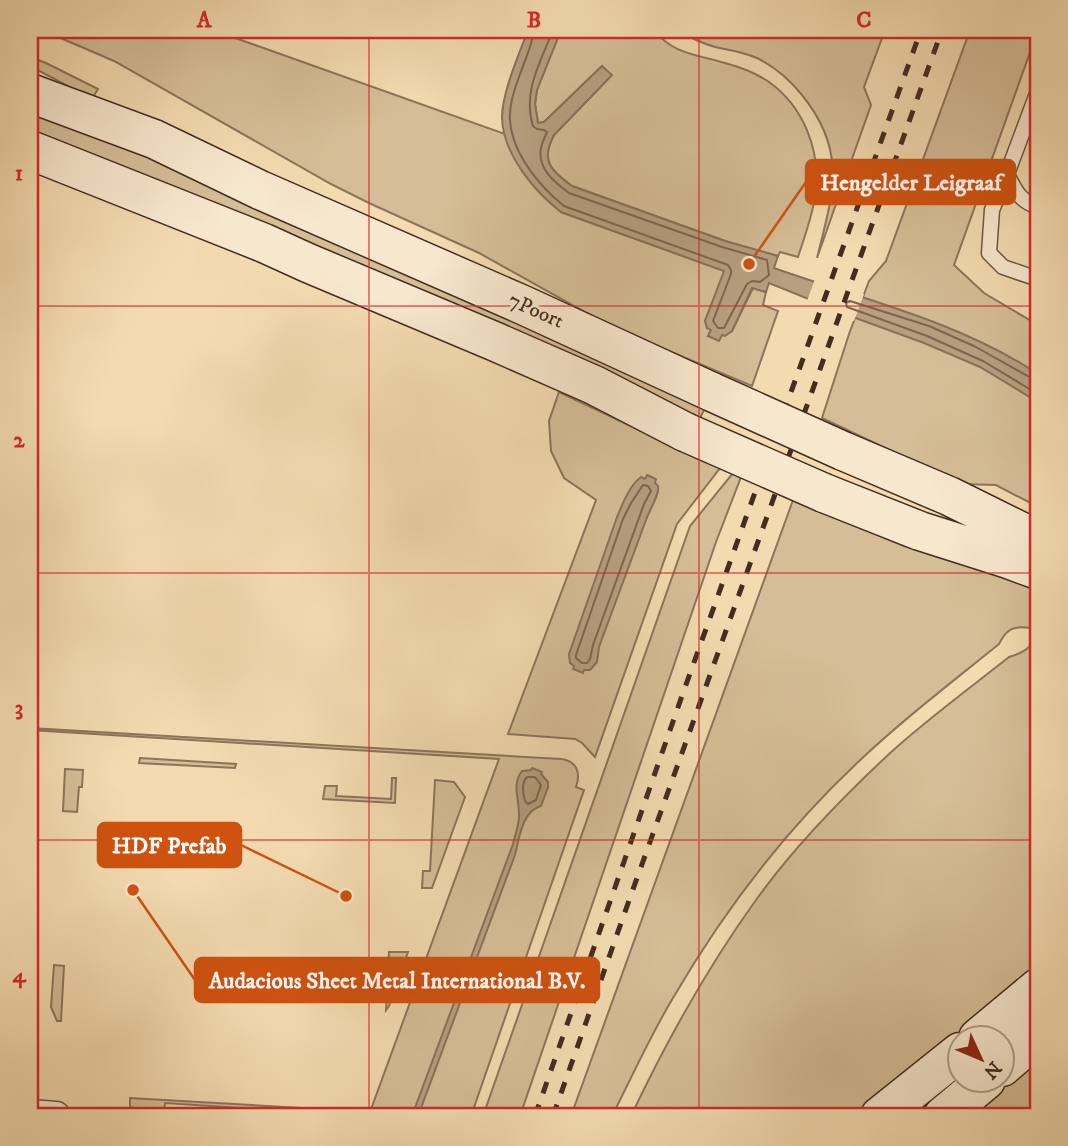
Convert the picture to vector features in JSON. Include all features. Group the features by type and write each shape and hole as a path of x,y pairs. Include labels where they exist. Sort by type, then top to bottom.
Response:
{"street":[{"name":"7Poort","path":"30,93 154,139 260,190 949,496 1038,540"},
{"path":"30,150 264,243 496,342 594,385 685,432 824,493 919,531 1038,570"},
{"path":"995,1024 1038,988"},
{"path":"1016,1055 1038,1036"},
{"path":"880,1116 946,1063"},
{"path":"943,1116 969,1094"},
{"path":"30,1114 56,1116"}],"lane":[{"path":"1038,91 992,210 989,253 1003,267 1038,279"},
{"path":"1007,174 1013,187 1026,203 1038,207"}],"shaded area":[{"path":"42,30 213,30 505,134 527,177 561,212 725,271 705,321 711,330 708,336 732,331 753,288 766,292 763,305 778,311 752,386 612,327 479,253 331,184 114,61"},
{"path":"561,30 654,30 678,49 748,71 781,92 800,116 807,130 817,175 809,224 798,257 780,252 778,256 725,241 572,186 558,175 548,158 554,135 611,76 602,66 544,122 538,123 535,104 537,90"},
{"path":"676,30 885,30 864,87 871,105 817,258 828,213 833,174 826,135 817,116 792,84 764,62 747,54 705,44"},
{"path":"970,30 1038,30 954,265 984,293 1038,325 1038,507 996,485 961,484 822,418 869,281 886,261"},
{"path":"30,57 98,89 92,99 30,66"},
{"path":"30,110 154,156 706,406 700,418 30,135"},
{"path":"559,392 720,468 677,524 595,757 575,739 508,734 596,500 564,478 551,451 549,421"},
{"path":"733,473 741,477 716,542 520,1116 483,1116 690,526"},
{"path":"793,500 904,546 1002,573 1038,590 1038,973 976,1024 946,1024 946,1049 864,1116 631,1116 673,1032 704,978 770,881 819,824 889,754 1009,657 1029,647 1033,639 1030,628 1019,627 1007,632 999,644 873,748 780,845 734,904 692,966 657,1027 612,1116 571,1116"},
{"path":"30,728 561,759 571,762 578,773 576,787 584,790 471,1116 359,1116 165,1103 164,1116 147,1116 130,1106 130,1098 370,1112 499,759"},
{"path":"140,758 236,764 235,768 139,763"},
{"path":"65,769 83,770 77,812 63,811"},
{"path":"392,778 396,778 395,803 323,799 325,786 337,786 336,796 391,799"},
{"path":"435,780 454,782 465,797 432,888 422,888 423,871 430,871"},
{"path":"389,952 408,952 386,1010"},
{"path":"54,965 64,966 61,1021 57,1021 51,1007"},
{"path":"1038,1052 1038,1116 960,1116 987,1094 1016,1094 1016,1070"}],"water":[{"path":"528,30 561,30 537,90 535,104 538,123 544,122 602,66 612,75 554,135 550,144 550,165 572,186 725,241 778,256 774,268 910,313 976,340 1038,374 1038,402 980,367 769,283 766,292 752,288 732,331 722,335 719,341 708,336 711,330 707,328 705,321 724,271 561,212 531,183 514,158 504,132 503,108"},
{"path":"647,475 656,479 657,494 599,647 597,662 583,673 573,669 569,654 617,517 633,485"},
{"path":"532,768 542,772 548,787 541,806 529,814 522,826 515,855 418,1116 412,1116 513,844 519,820 516,787 519,776 522,771"}],"pier":[{"path":"815,279 864,294 854,321 807,301"}],"railway":[{"path":"535,1116 683,693 921,30"},
{"path":"553,1116 942,30"}],"place":[{"name":"Hengelder Leigraaf","path":"749,264"},
{"name":"Audacious Sheet Metal International B.V.","path":"133,890"},
{"name":"HDF Prefab","path":"346,896"}]}
